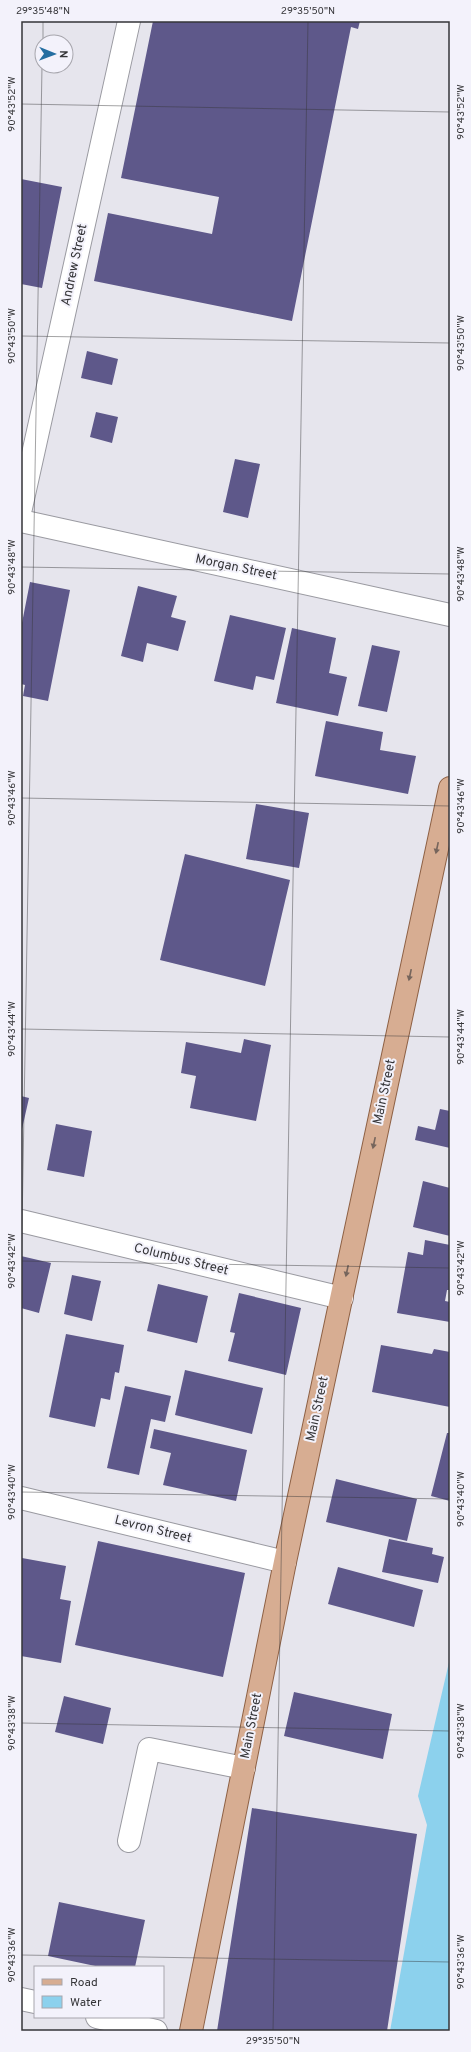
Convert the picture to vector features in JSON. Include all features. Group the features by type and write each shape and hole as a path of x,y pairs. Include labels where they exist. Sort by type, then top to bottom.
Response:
{"main road":[{"name":"Main Street","path":"191,2031 285,1562 450,788"}],"street":[{"name":"Andrew Street","path":"21,508 129,21"},
{"name":"Morgan Street","path":"21,521 450,614"},
{"name":"Columbus Street","path":"21,1221 342,1298"},
{"name":"Levron Street","path":"21,1498 285,1562"},
{"path":"129,1840 149,1749 244,1768"},
{"path":"21,1999 34,2002"},
{"path":"101,2018 156,2031"}],"water":[{"path":"450,1658 450,2031 390,2031 427,1825 418,1796"}],"building":[{"path":"153,21 360,21 358,29 351,27 292,321 94,281 108,213 212,234 219,197 121,178"},
{"path":"21,179 62,187 42,288 21,284"},
{"path":"87,351 118,359 112,385 81,378"},
{"path":"96,412 118,417 112,443 90,437"},
{"path":"235,459 260,464 248,518 223,512"},
{"path":"30,582 70,590 48,701 23,696 25,685 21,684 21,628"},
{"path":"138,586 177,596 171,617 186,621 178,651 147,643 143,662 121,656"},
{"path":"230,615 286,628 274,680 256,676 253,690 214,681"},
{"path":"292,628 336,638 329,673 347,677 338,716 276,703"},
{"path":"372,645 400,651 387,712 358,706"},
{"path":"326,721 383,732 380,750 416,756 408,794 315,776"},
{"path":"256,804 309,813 299,868 246,859"},
{"path":"185,854 290,880 265,986 160,960"},
{"path":"244,1039 271,1045 256,1121 190,1108 196,1076 181,1073 186,1042 241,1053"},
{"path":"21,1096 29,1098 22,1129 21,1129"},
{"path":"440,1109 450,1111 450,1148 415,1140 418,1126 435,1130"},
{"path":"56,1124 92,1131 84,1177 47,1170"},
{"path":"423,1181 450,1188 450,1236 413,1227"},
{"path":"425,1240 450,1245 450,1290 447,1290 445,1301 450,1302 450,1322 397,1313 408,1252 423,1255"},
{"path":"21,1256 51,1263 39,1313 21,1308"},
{"path":"72,1275 101,1281 92,1321 64,1314"},
{"path":"158,1284 208,1296 197,1343 147,1331"},
{"path":"239,1293 301,1308 286,1375 228,1361 235,1333 230,1332"},
{"path":"66,1334 124,1345 119,1373 115,1372 110,1400 101,1398 95,1427 49,1417"},
{"path":"381,1345 432,1354 434,1349 450,1352 450,1407 372,1392"},
{"path":"185,1370 263,1388 252,1434 175,1415"},
{"path":"125,1386 171,1396 165,1422 151,1419 139,1475 107,1468"},
{"path":"154,1429 247,1450 236,1501 163,1485 171,1453 150,1448"},
{"path":"447,1433 450,1433 450,1501 431,1496"},
{"path":"336,1479 417,1499 407,1541 326,1522"},
{"path":"389,1539 433,1548 432,1554 444,1557 438,1583 382,1572"},
{"path":"98,1541 245,1573 223,1677 75,1645"},
{"path":"22,1558 66,1566 60,1599 71,1601 61,1663 21,1656"},
{"path":"338,1567 423,1590 414,1627 328,1604"},
{"path":"294,1692 392,1714 383,1759 284,1736"},
{"path":"64,1696 111,1708 103,1744 55,1732"},
{"path":"252,1808 417,1834 387,2031 217,2031"},
{"path":"59,1902 145,1920 135,1966 95,1966 48,1956"}]}
